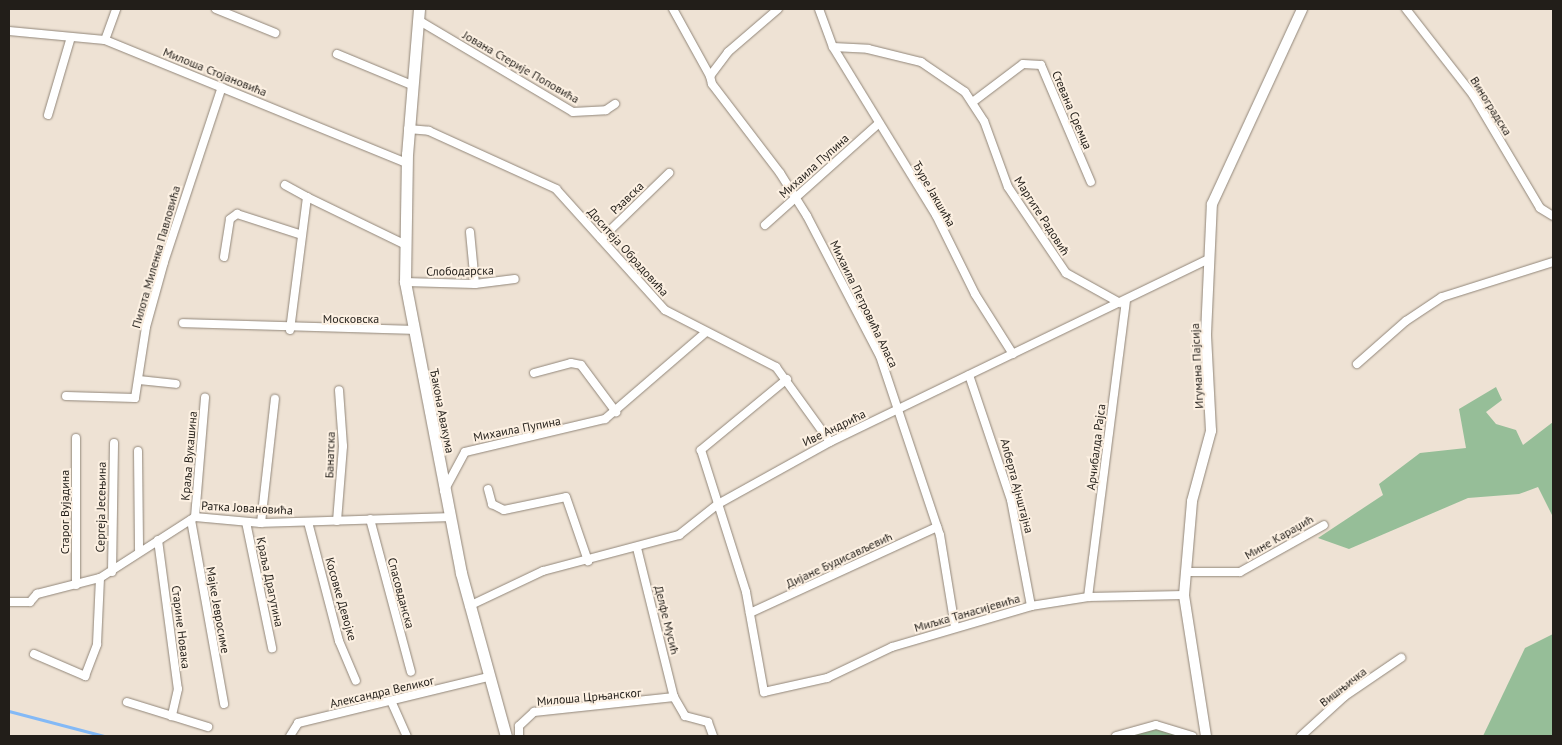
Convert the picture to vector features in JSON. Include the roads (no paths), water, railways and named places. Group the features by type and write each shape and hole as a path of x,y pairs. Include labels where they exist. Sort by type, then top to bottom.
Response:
{"main road":[{"name":"Ђакона Авакума","path":"419,14 406,163 404,244 406,282 412,330 449,517 469,606 506,736"}],"street":[{"path":"105,40 116,9"},
{"path":"216,9 275,33"},
{"name":"Михаила Петровића Аласа","path":"673,9 710,76 712,84 795,198 860,315 900,409 937,527 955,627"},
{"path":"710,76 728,52 778,9"},
{"path":"819,9 833,47 868,49 921,62 974,101"},
{"name":"Игумана Пајсија","path":"1206,736 1184,595 1192,501 1211,431 1206,334 1212,204 1302,9"},
{"name":"Виноградска","path":"1406,9 1473,95 1540,208 1553,216"},
{"name":"Јована Стерије Поповића","path":"419,14 573,112 606,110 615,104"},
{"name":"Милоша Стојановића","path":"9,31 105,40 406,163"},
{"path":"48,115 71,37"},
{"name":"Ђуре Јакшића","path":"833,47 878,124 936,215 975,294 1013,354"},
{"path":"336,54 412,85"},
{"name":"Стевана Сремца","path":"974,101 1023,64 1041,65 1091,182"},
{"name":"Пилота Миленка Павловића","path":"66,396 131,400 139,380 146,327 164,262 222,87"},
{"name":"Маргите Радовић","path":"974,101 1008,187 1066,272 1123,302"},
{"name":"Михаила Пупина","path":"765,225 878,124"},
{"name":"Доситеја Обрадовића","path":"408,129 429,131 547,183 665,310 706,333 754,352 787,378 830,442"},
{"name":"Рзавска","path":"601,239 669,173"},
{"path":"285,185 404,244"},
{"path":"290,330 307,197"},
{"path":"224,257 230,219 237,214 302,235"},
{"path":"470,232 475,284"},
{"name":"Иве Андрића","path":"469,606 543,570 588,561 679,535 718,504 830,442 1210,259"},
{"path":"1357,364 1406,321 1442,297 1553,262"},
{"name":"Слободарска","path":"406,282 475,284 515,279"},
{"name":"Арчибалда Рајса","path":"1088,597 1123,302"},
{"name":"Московска","path":"183,323 290,330 412,330"},
{"name":"Михаила Пупина","path":"444,491 466,452 574,430 616,412 706,333"},
{"path":"534,373 571,363 581,365 616,412"},
{"name":"Алберта Ајнштајна","path":"969,375 1011,500 1031,606"},
{"path":"750,613 702,444 787,378"},
{"path":"139,380 176,384"},
{"name":"Банатска","path":"337,521 343,446 339,390"},
{"name":"Краља Вукашина","path":"193,519 205,397"},
{"path":"261,523 276,399"},
{"name":"Старог Вујадина","path":"76,438 76,585"},
{"name":"Сергеја Јесењина","path":"112,572 114,443"},
{"path":"138,450 139,551"},
{"path":"488,489 492,504 504,510 566,497 588,561"},
{"name":"Ратка Јовановића","path":"9,602 30,602 37,594 100,578 112,572 139,551 193,519 261,523 449,517"},
{"name":"Мајке Јевросиме","path":"193,519 224,704"},
{"name":"Спасовданска","path":"370,519 411,672"},
{"name":"Краља Драгутина","path":"246,522 272,648"},
{"name":"Косовке Девојке","path":"308,522 339,641 356,681"},
{"name":"Мине Караџић","path":"1186,572 1240,572 1324,525"},
{"name":"Дијане Будисављевић","path":"750,613 937,527"},
{"name":"Старине Новака","path":"158,540 178,689 172,716"},
{"name":"Делфе Мусић","path":"637,548 674,697"},
{"path":"34,654 85,676 97,644 100,578"},
{"name":"Миљка Танасијевића","path":"750,613 764,692 827,678 892,647 1031,606 1088,597 1184,595"},
{"name":"Вишњичка","path":"1301,736 1345,696 1401,658"},
{"name":"Александра Великог","path":"290,736 298,723 392,703 488,676"},
{"path":"674,697 685,716 708,722 713,736"},
{"name":"Милоша Црњанског","path":"520,736 519,726 534,712 674,697"},
{"path":"127,702 208,727"},
{"path":"392,703 407,736"},
{"path":"1116,736 1156,726 1192,736"}],"waterway":[{"path":"9,711 104,736"}]}
